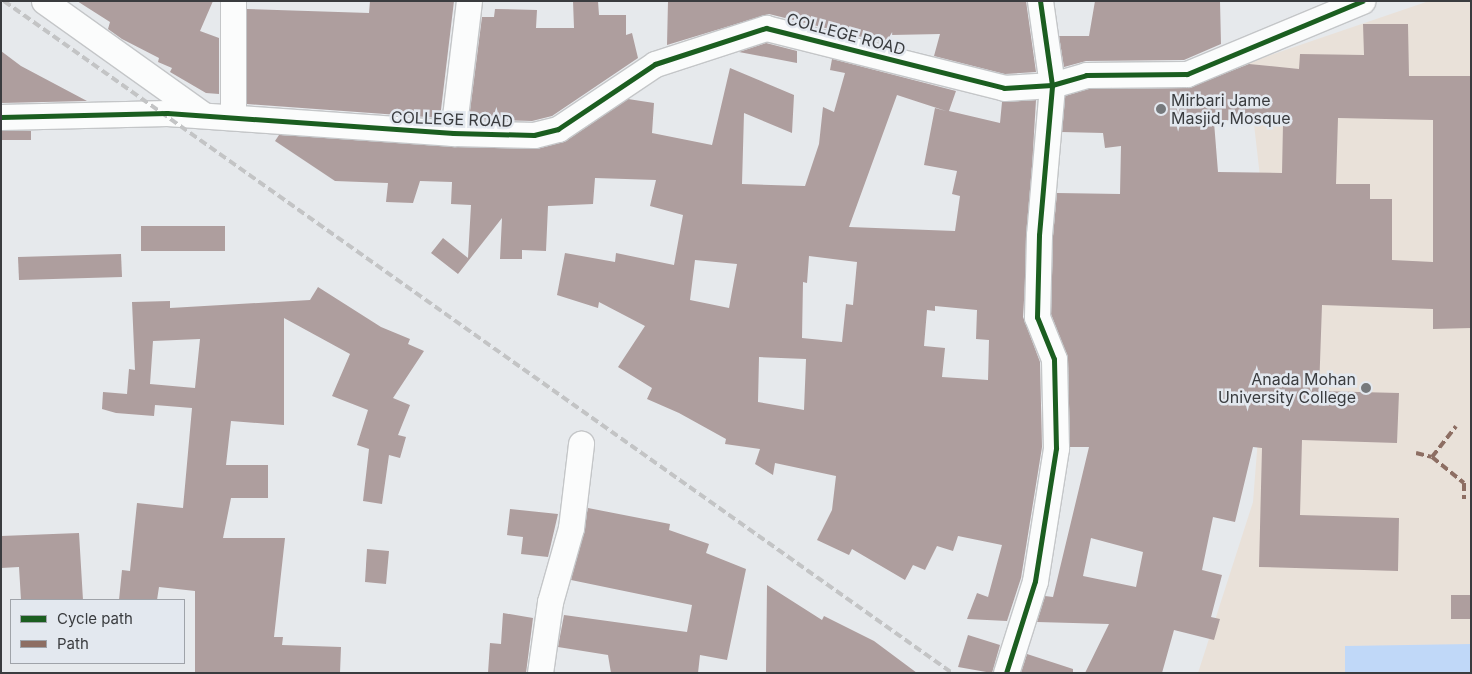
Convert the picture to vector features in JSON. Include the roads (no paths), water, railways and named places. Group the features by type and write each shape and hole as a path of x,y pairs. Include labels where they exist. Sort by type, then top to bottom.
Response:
{"street":[{"path":"44,1 204,115"},
{"path":"232,1 232,117"},
{"path":"454,133 469,1"},
{"path":"1006,673 1035,581 1056,448 1054,359 1037,317 1038,235 1052,85 1040,1"},
{"name":"COLLEGE ROAD","path":"1,117 204,115 454,133 534,135 558,129 655,64 766,28 995,87 1052,85 1086,75 1187,74 1362,1"},
{"path":"540,673 550,602 571,528 581,444"}],"water":[{"path":"1471,644 1471,673 1345,673 1345,646"}],"railway":[{"path":"4,1 952,673"}],"place":[{"name":"Mirbari Jame Masjid, Mosque","path":"1161,109"},
{"name":"Anada Mohan University College","path":"1366,388"}]}
